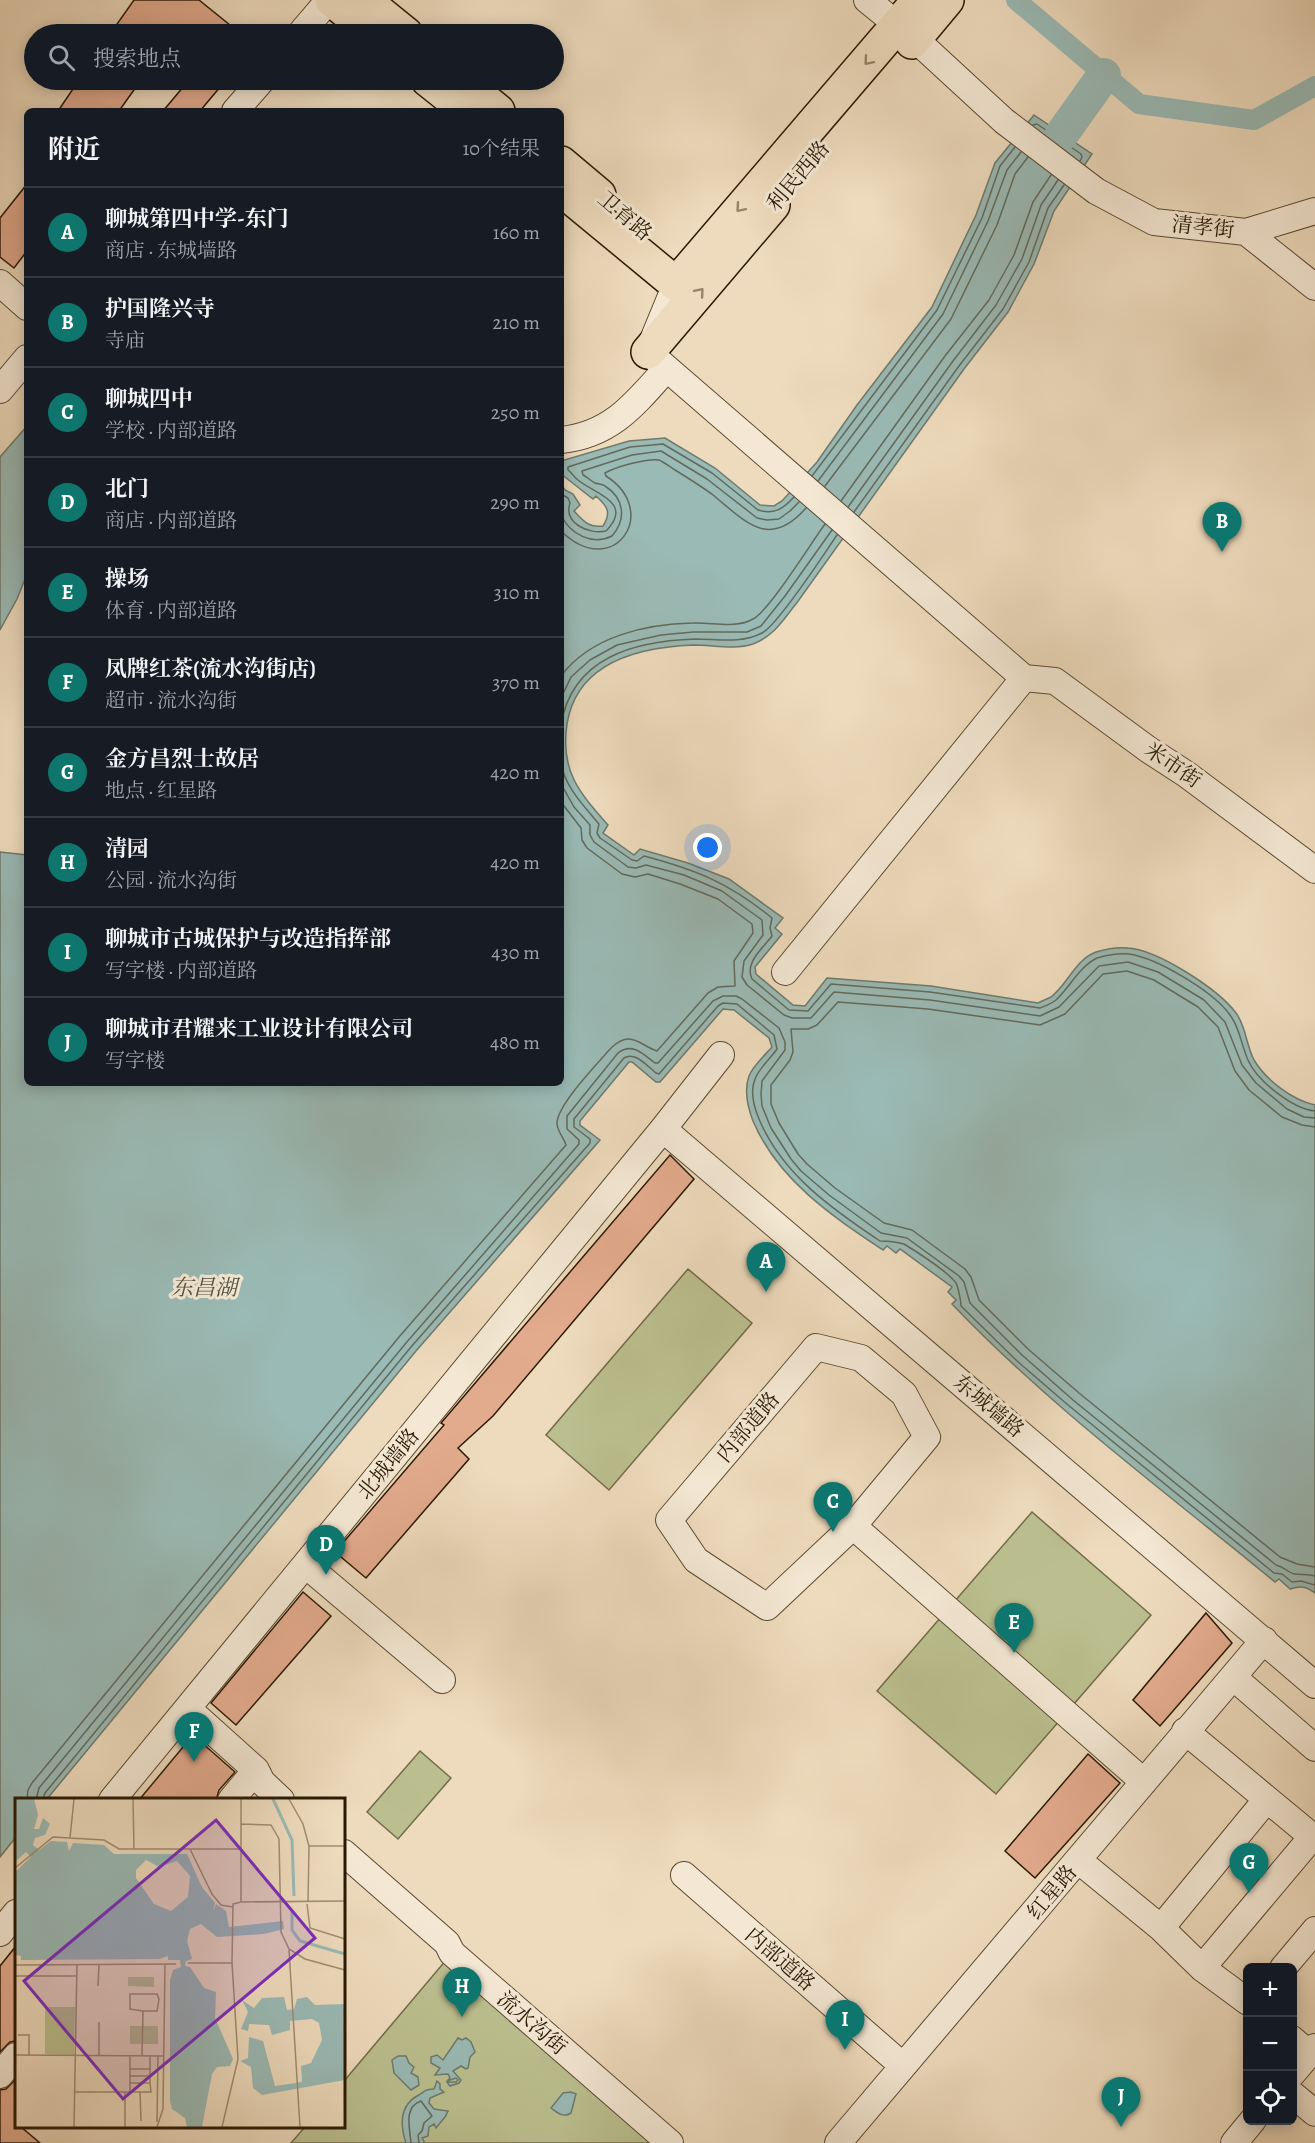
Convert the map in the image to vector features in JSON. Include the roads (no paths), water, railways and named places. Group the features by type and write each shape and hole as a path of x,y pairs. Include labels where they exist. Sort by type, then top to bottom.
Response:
{"main road":[{"path":"331,0 361,24"},
{"path":"364,0 394,24"},
{"name":"利民西路","path":"657,361 907,32 919,0"},
{"name":"利民西路","path":"682,276 907,32 947,0"},
{"path":"440,90 462,108"},
{"path":"472,90 494,108"},
{"name":"卫育路","path":"564,166 682,276"},
{"name":"卫育路","path":"564,191 682,276"}],"street":[{"path":"309,24 331,0"},
{"name":"清孝街","path":"867,0 907,32 1004,121 1096,191 1154,222 1246,232 1315,211"},
{"path":"239,108 254,90"},
{"path":"1246,232 1315,287"},
{"path":"564,439 589,435 613,421 633,405 657,361 682,276"},
{"path":"0,283 24,304"},
{"path":"657,361 775,460 1024,678 785,972"},
{"path":"0,390 24,362"},
{"name":"米市街","path":"1024,678 1055,681 1204,787 1315,870"},
{"name":"北城墙路","path":"114,1798 663,1129 721,1055"},
{"name":"东城墙路","path":"663,1129 1315,1685"},
{"name":"内部道路","path":"816,1347 861,1358 904,1394 927,1437 853,1526 767,1607 696,1560 669,1520 816,1347"},
{"path":"853,1526 1144,1782"},
{"path":"306,1565 441,1680"},
{"name":"红星路","path":"838,2143 1264,1640"},
{"path":"1233,1677 1315,1748"},
{"path":"188,1709 256,1770 262,1782 279,1798"},
{"path":"1185,1731 1313,1838 1202,1968"},
{"path":"233,1798 256,1770"},
{"path":"1161,1928 1267,1799"},
{"name":"流水沟街","path":"345,1854 447,1943 452,1953 670,2143"},
{"path":"1078,1860 1161,1928 1202,1968 1243,1998"},
{"name":"内部道路","path":"684,1875 903,2066"},
{"path":"0,1933 15,1914"},
{"path":"1287,1963 1315,1930"},
{"path":"1294,2071 1306,2047"},
{"path":"0,2075 15,2057"},
{"path":"1297,2097 1315,2113"},
{"path":"1234,2143 1250,2125"}],"water":[{"name":"东昌湖","path":"1034,115 1092,154 1054,211 1034,264 1008,312 964,369 782,622 760,641 746,646 694,645 652,649 614,662 597,672 583,686 573,703 567,724 566,755 569,768 580,791 608,825 603,833 634,855 640,849 688,863 729,879 783,918 775,928 782,934 755,967 756,974 793,1005 805,1006 827,978 931,986 1038,1003 1057,992 1077,966 1089,955 1104,950 1124,948 1141,950 1171,963 1202,982 1236,1013 1254,1060 1265,1075 1297,1099 1315,1105 1315,1593 1303,1587 1290,1589 1279,1579 1275,1582 1109,1448 1028,1378 952,1304 956,1300 948,1292 952,1287 900,1249 896,1253 887,1246 883,1250 808,1195 777,1161 764,1142 753,1121 747,1099 749,1076 772,1047 769,1038 734,1010 723,1009 660,1082 656,1082 629,1062 580,1121 580,1125 600,1140 416,1351 48,1798 15,1798 15,1838 0,1857 0,852 24,855 24,1086 564,1086 564,488 573,494 580,505 574,511 587,523 603,526 608,513 596,496 593,499 564,476 564,460 629,441 665,438 715,468 760,505 774,506 782,501 817,462 857,405 932,307 976,215 995,163"},
{"path":"24,429 24,582 0,630 0,457"},
{"path":"458,2038 462,2040 466,2038 471,2042 475,2052 470,2057 468,2068 461,2066 453,2071 461,2080 450,2086 447,2082 458,2080 456,2078 447,2081 450,2078 448,2074 435,2075 440,2068 431,2063 431,2057 437,2055 443,2060"},
{"path":"398,2056 406,2056 414,2067 411,2073 418,2077 419,2085 411,2090 394,2073 392,2060"},
{"path":"437,2081 444,2092 430,2098 429,2103 434,2109 448,2111 445,2117 436,2128 434,2124 429,2127 428,2136 422,2138 425,2143 406,2143 402,2123 407,2105 427,2090 434,2089"},
{"path":"563,2093 576,2094 571,2113 563,2115 551,2108"}],"waterway":[{"path":"1016,0 1139,104 1254,120 1315,86"},
{"path":"1062,134 1104,75"}],"place":[{"name":"护国隆兴寺","path":"1222,552"},
{"name":"聊城第四中学-东门","path":"766,1292"},
{"name":"聊城四中","path":"833,1532"},
{"name":"北门","path":"326,1575"},
{"name":"操场","path":"1014,1653"},
{"name":"凤牌红茶(流水沟街店)","path":"194,1762"},
{"name":"金方昌烈士故居","path":"1249,1893"},
{"name":"清园","path":"462,2017"},
{"name":"聊城市古城保护与改造指挥部","path":"845,2050"},
{"name":"聊城市君耀来工业设计有限公司","path":"1121,2127"}]}
